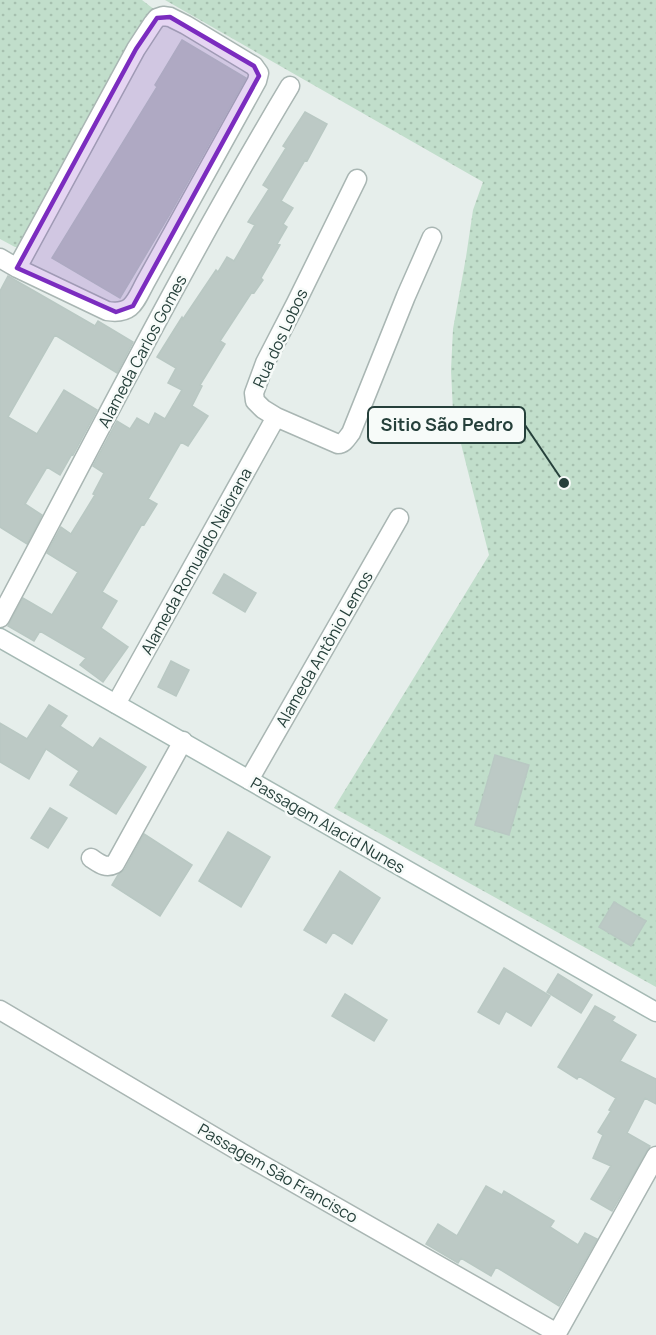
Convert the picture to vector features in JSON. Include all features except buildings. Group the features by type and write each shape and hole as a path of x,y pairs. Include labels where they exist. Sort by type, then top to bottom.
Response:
{"street":[{"path":"0,258 17,268 107,311 124,311 132,306 257,81 259,73 256,68 176,20 163,16 157,18 136,49 17,268"},
{"name":"Alameda Carlos Gomes","path":"0,618 174,290 290,86"},
{"name":"Rua dos Lobos","path":"357,179 265,363 254,393 255,401 262,409 338,444 346,440 351,434 432,237"},
{"name":"Alameda Romualdo Naiorana","path":"116,704 276,417"},
{"name":"Alameda Antônio Lemos","path":"249,780 399,518"},
{"name":"Passagem Alacid Nunes","path":"0,638 656,1012"},
{"path":"91,858 104,866 109,867 114,864 183,741"},
{"name":"Passagem São Francisco","path":"0,1010 247,1156 557,1334"},
{"path":"557,1334 656,1156"}],"highlighted area":[{"path":"170,17 254,66 259,76 133,306 116,312 17,268 136,49 157,18"}],"green space":[{"path":"0,0 142,0 155,10 24,247 15,247 0,239"},
{"path":"165,0 656,0 656,987 334,808 489,555 453,412 451,370 453,329 473,210 483,182"}],"place":[{"name":"Sitio São Pedro","path":"564,483"}]}
